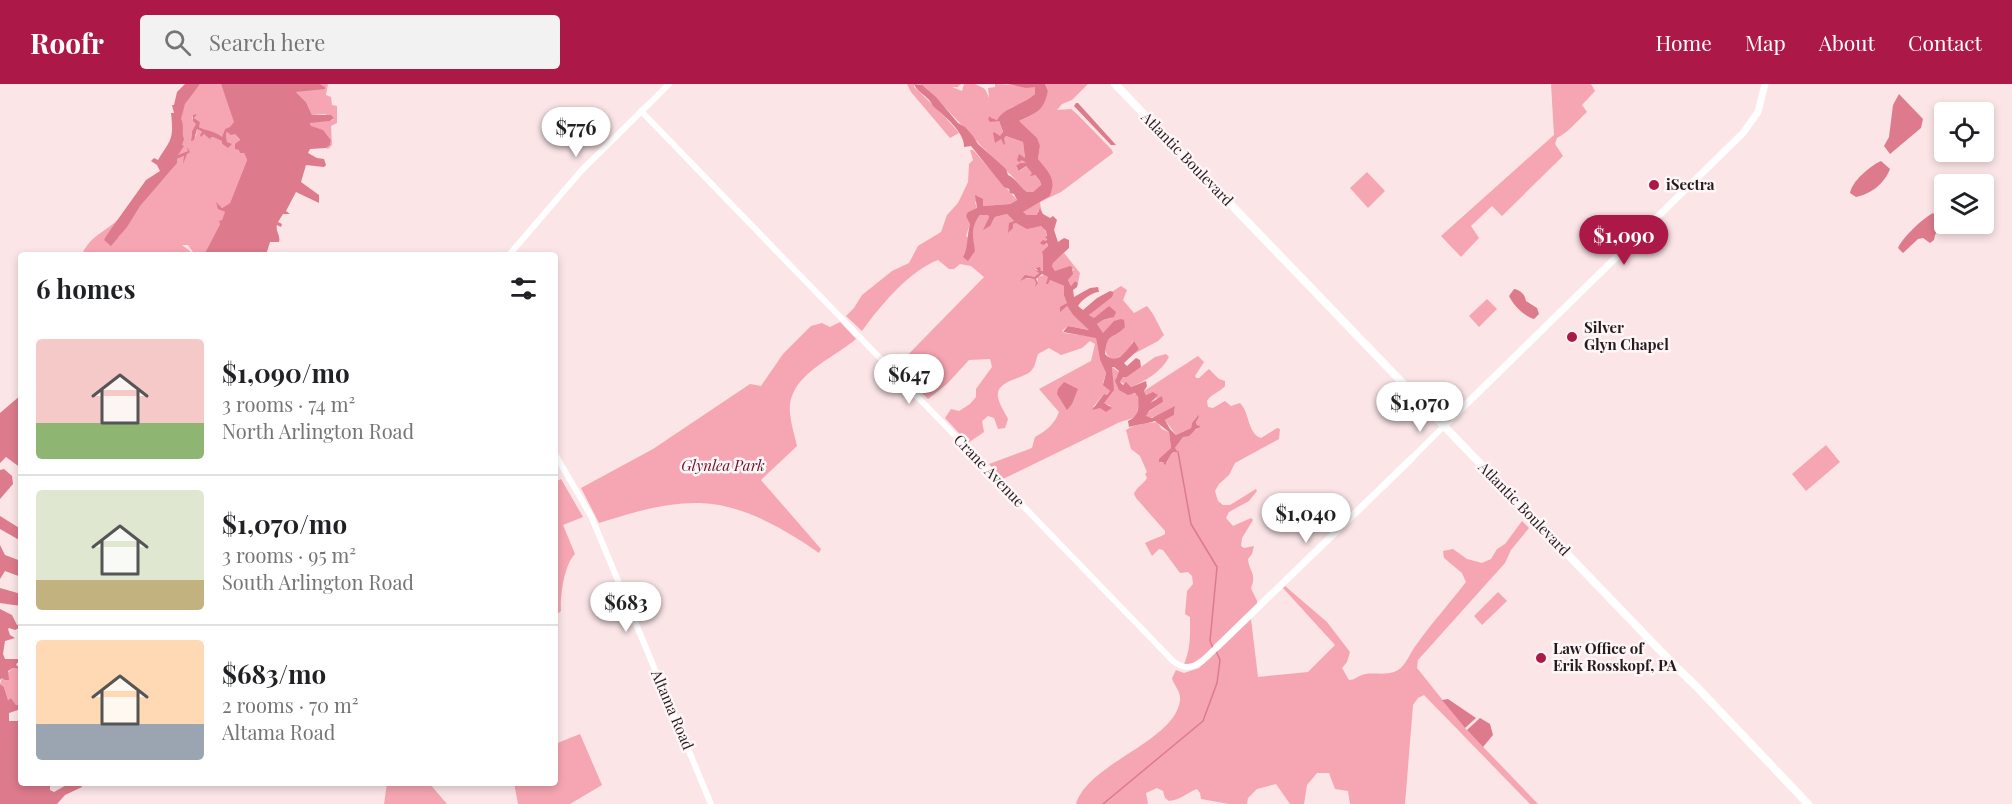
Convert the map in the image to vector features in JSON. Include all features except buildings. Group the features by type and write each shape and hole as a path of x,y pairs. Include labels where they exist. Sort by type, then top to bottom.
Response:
{"main road":[{"name":"Atlantic Boulevard","path":"1115,84 1808,804"},
{"path":"1444,426 1743,133 1758,112 1765,84"},
{"path":"1215,649 1412,458"}],"street":[{"path":"512,252 580,171 669,84"},
{"name":"Crane Avenue","path":"641,111 1173,661 1182,667 1191,668 1215,649"},
{"path":"1412,458 1444,426"},
{"name":"Altama Road","path":"558,459 591,516 711,804"}],"green space":[{"path":"200,84 221,84 235,122 230,128 225,129 222,138 198,126 200,122 194,118 196,115 192,118 197,123 192,131 191,140 196,136 197,129 210,138 223,141 222,144 228,148 227,132 235,134 240,141 239,149 247,160 230,203 222,208 216,204 225,212 206,251 193,252 188,245 182,245 190,252 83,252 94,238 121,217 106,236 119,237 139,206 172,169 177,159 184,156 184,160 188,151 177,156 180,146 182,113 188,99"},
{"path":"320,84 328,84 326,95 331,97 332,105 337,106 337,123 331,126 332,145 328,149 326,148 330,145 331,140 326,134 311,126 310,122 334,119 325,114 312,115 306,102 296,92 325,87"},
{"path":"907,84 914,84 914,87 959,133 950,138 911,92"},
{"path":"920,84 961,84 958,87 952,87 962,91 964,84 975,84 985,89 989,98 988,88 995,87 995,84 1035,87 1035,94 1030,100 1010,108 997,120 988,119 999,121 1003,133 1001,136 994,135 995,140 1006,136 1023,142 1025,158 1020,156 1026,163 1016,167 1020,171 1026,166 1040,181 1041,186 1033,192 1025,191"},
{"path":"1045,84 1088,84 1072,100 1062,104 1057,110 1071,109 1113,153 1061,192 1040,202 1041,209 1038,215 1027,215 1022,212 1050,196 1052,189 1038,159 1040,146 1018,121 1034,114 1041,107 1048,91"},
{"path":"1551,84 1591,84 1595,91 1582,105 1587,112 1569,130 1557,138 1555,144 1563,156 1502,216 1492,206 1471,226 1479,238 1461,257 1441,236 1554,135"},
{"path":"970,150 973,150 1017,200 1010,204 983,206 983,201 975,202 977,209 968,212 970,224 966,236 974,243 973,229 980,215 989,217 984,229 995,217 1007,214 1014,221 1009,233 1013,224 1016,223 1026,227 1041,226 1046,234 1048,246 1043,255 1043,271 1034,269 1039,273 1025,279 1034,279 1037,285 1038,277 1044,275 1048,277 1048,283 1050,280 1064,286 1067,303 1064,308 1067,306 1073,315 1090,330 1068,326 1062,331 1096,337 1100,360 1106,373 1103,383 1110,391 1107,395 1104,394 1093,407 1111,406 1103,403 1113,387 1112,367 1119,372 1116,378 1123,392 1137,394 1139,403 1136,417 1120,422 1003,479 989,464 1032,448 1035,437 1050,427 1059,412 1039,389 1091,361 1095,344 1090,341 1082,348 1061,355 1049,348 1038,354 1030,372 1000,387 998,397 1008,419 1005,428 998,429 994,418 988,416 982,421 984,432 968,443 945,418 951,409 959,411 976,397 976,389 992,367 990,359 969,360 947,384 928,399 896,367 984,277 971,266 960,264 954,269 949,269 938,260 916,272 906,281 886,300 862,331 846,316 862,295 892,271 909,263 918,246 941,232 947,215 958,203 968,182 969,164 973,160"},
{"path":"1367,172 1385,191 1368,208 1350,188"},
{"path":"1064,253 1080,273 1078,283 1075,281 1071,286 1068,280 1074,269 1055,271 1052,266 1052,263"},
{"path":"1121,286 1127,290 1123,300 1134,313 1147,306 1164,335 1158,341 1130,356 1139,349 1133,341 1127,352 1114,360 1106,352 1105,345 1112,335 1125,326 1115,321 1103,334 1097,324 1112,318 1103,311 1094,319 1089,315"},
{"path":"1487,299 1497,309 1479,327 1469,316"},
{"name":"Glynlea Park","path":"840,322 856,339 810,372 795,389 790,410 797,446 761,480 821,549 819,553 762,519 716,504 687,503 661,506 599,523 581,488 653,449 750,384 761,386 783,354 811,326 822,323 830,327"},
{"path":"1166,354 1169,357 1166,362 1148,379 1131,387 1120,382 1123,377 1127,377 1155,357"},
{"path":"1198,356 1204,362 1196,378 1209,369 1219,379 1225,381 1225,386 1207,401 1208,407 1213,408 1225,401 1231,406 1240,403 1253,432 1261,438 1277,428 1280,429 1279,439 1235,463 1229,475 1215,491 1218,501 1223,505 1230,505 1256,489 1257,491 1249,501 1229,512 1226,518 1233,526 1251,518 1253,520 1242,538 1241,546 1244,548 1254,546 1248,559 1253,576 1251,588 1257,604 1202,657 1190,665 1184,664 1190,635 1190,617 1185,614 1187,591 1193,584 1192,576 1188,572 1180,573 1163,550 1159,549 1152,556 1145,543 1165,534 1165,531 1134,494 1147,478 1145,474 1147,472 1140,456 1131,449 1126,430 1137,425 1157,422 1162,429 1169,432 1171,448 1160,463 1163,461 1167,463 1169,456 1176,451 1175,448 1183,437 1199,428 1196,422 1199,417 1197,416 1191,428 1176,435 1165,420 1174,415 1175,407 1158,416 1148,418 1147,413 1163,402 1156,398 1150,403 1155,397 1151,393 1146,395 1144,391"},
{"path":"1826,445 1840,462 1806,491 1792,474"},
{"path":"561,479 583,517 563,525 575,554 565,573 561,611 558,614 558,480"},
{"path":"1522,521 1529,528 1511,550 1505,563 1418,660 1417,668 1465,728 1538,804 1530,804 1424,695 1418,698 1413,705 1405,804 1350,804 1348,791 1335,789 1329,773 1317,773 1307,785 1304,804 1290,804 1276,784 1257,789 1248,798 1247,804 1229,804 1201,799 1197,789 1169,801 1165,798 1163,791 1157,788 1146,793 1148,804 1076,804 1084,789 1097,776 1164,728 1175,715 1180,700 1172,678 1176,670 1184,673 1199,668 1251,619 1258,677 1308,672 1335,645 1283,588 1285,586 1327,622 1350,652 1342,668 1349,680 1366,674 1393,672 1403,665 1420,639 1466,582 1462,573 1444,558 1443,551 1453,549 1467,559 1482,563 1491,559"},
{"path":"1498,592 1507,601 1482,625 1474,616"},
{"path":"13,668 18,669 18,705 11,698 8,700 4,687 0,684 2,678"},
{"path":"580,734 602,785 570,804 518,804 515,786 558,786 558,743"},
{"path":"387,786 432,786 447,804 384,804"}],"shaded area":[{"path":"185,84 200,84 185,104 181,119 184,139 182,145 184,146 178,155 188,151 187,147 190,152 183,164 184,156 177,159 177,163 140,206 127,227 111,246 104,240 106,236 146,180 160,171 151,161 154,158 158,160 169,143 172,134 171,113 174,113 172,105 174,105 177,92"},
{"path":"221,84 320,84 325,89 296,92 306,102 312,115 331,115 334,118 330,121 310,123 311,126 323,130 331,140 330,145 326,148 310,149 308,153 324,159 326,165 324,167 306,165 301,182 319,195 319,203 296,192 286,211 290,214 283,214 278,222 282,224 281,227 277,225 279,242 270,242 267,252 205,252 225,212 218,209 216,202 222,208 230,203 247,160 244,153 235,149 235,144 240,140 235,134 231,135 227,132 226,134 227,142 232,144 228,148 222,144 222,141 213,137 210,138 211,140 204,134 201,137 202,132 197,129 194,140 191,141 192,131 196,124 193,121 193,115 197,114 194,118 200,122 199,127 222,137 225,129 234,122"},
{"path":"914,84 922,85 936,97 978,144 1006,169 1008,175 1027,192 1033,192 1041,185 1040,181 1035,175 1030,176 1032,173 1026,166 1019,171 1016,166 1026,163 1017,160 1019,154 1025,158 1023,142 1006,136 1004,145 1001,139 995,143 993,133 1000,136 1003,132 999,121 990,122 988,119 990,116 997,120 1000,115 1035,94 1035,87 1026,88 1008,84 1045,84 1048,91 1042,107 1019,121 1037,138 1040,146 1038,159 1052,180 1052,190 1050,196 1023,212 1027,215 1037,215 1040,208 1043,214 1050,218 1053,216 1057,220 1054,230 1058,242 1064,238 1069,240 1069,248 1052,266 1055,271 1072,267 1073,274 1068,280 1071,286 1075,281 1078,283 1073,290 1074,297 1090,288 1098,287 1099,292 1087,297 1078,306 1083,310 1097,298 1110,291 1114,292 1112,297 1089,315 1094,318 1109,306 1116,312 1114,317 1097,324 1103,333 1114,321 1124,320 1125,327 1109,339 1105,354 1109,358 1118,358 1134,341 1139,349 1124,363 1127,366 1136,358 1140,360 1141,367 1127,377 1123,377 1120,382 1123,385 1126,382 1131,387 1146,381 1147,386 1144,391 1146,395 1153,392 1158,395 1150,403 1162,396 1163,402 1149,411 1146,416 1152,418 1175,406 1174,415 1165,420 1176,435 1191,428 1198,415 1196,422 1199,428 1189,436 1183,437 1175,448 1178,452 1171,454 1165,465 1159,462 1159,459 1171,448 1169,432 1155,421 1129,427 1128,421 1138,411 1138,397 1135,393 1128,395 1119,390 1115,381 1119,371 1114,367 1112,367 1114,390 1104,403 1112,408 1106,412 1100,408 1092,410 1104,394 1107,395 1110,391 1103,385 1106,373 1100,360 1096,338 1063,332 1068,326 1089,330 1067,306 1060,312 1060,307 1067,303 1064,286 1050,280 1046,284 1048,277 1042,274 1036,279 1038,283 1035,287 1034,279 1026,278 1020,281 1025,275 1034,277 1039,273 1033,269 1038,271 1036,268 1040,267 1043,271 1042,252 1048,246 1047,243 1043,245 1040,243 1047,239 1046,231 1041,226 1027,229 1016,223 1008,233 1009,223 1014,221 1007,214 995,217 990,226 983,230 989,217 980,215 973,228 975,251 968,261 963,257 970,224 966,216 968,212 977,208 975,195 983,199 983,206 1010,204 1017,200 971,146 964,147 958,130"},
{"path":"1899,94 1923,119 1921,128 1890,154 1884,146 1889,137 1893,105"},
{"path":"1076,103 1116,145 1111,145 1074,106"},
{"path":"1881,161 1890,169 1881,183 1862,196 1856,197 1850,193 1851,188 1862,174"},
{"path":"1933,213 1934,240 1930,243 1923,238 1918,239 1903,253 1898,248 1918,224"},
{"path":"1514,289 1521,292 1526,301 1537,308 1539,314 1534,319 1516,307 1509,296"},
{"path":"1064,382 1078,389 1067,410 1057,394"},
{"path":"18,398 18,466 6,457 0,463 0,413"},
{"path":"4,469 12,476 13,484 0,499 0,470"},
{"path":"0,516 18,527 18,539 0,529"},
{"path":"0,545 5,555 18,560 18,576 5,571 0,579"},
{"path":"0,588 18,593 18,606 0,603"},
{"path":"0,609 12,615 18,625 18,628 15,630 8,629 10,635 15,638 5,641 3,654 5,659 18,659 16,665 18,669 8,671 9,680 2,678 0,680"},
{"path":"0,684 4,687 8,700 11,698 18,705 18,710 9,713 9,721 18,721 18,786 50,786 50,790 54,792 65,786 82,787 65,795 57,804 0,804"},
{"path":"1448,699 1476,718 1465,728 1442,700"},
{"path":"1480,718 1490,724 1493,735 1483,747 1467,730"}],"waterway":[{"path":"1178,452 1191,524 1217,567 1210,641 1213,648"},
{"path":"1103,804 1203,721 1217,683 1220,660 1216,651"}],"place":[{"name":"iSectra","path":"1654,185"},
{"name":"Silver Glyn Chapel","path":"1572,337"},
{"name":"Law Office of Erik Rosskopf, PA","path":"1541,658"}]}
